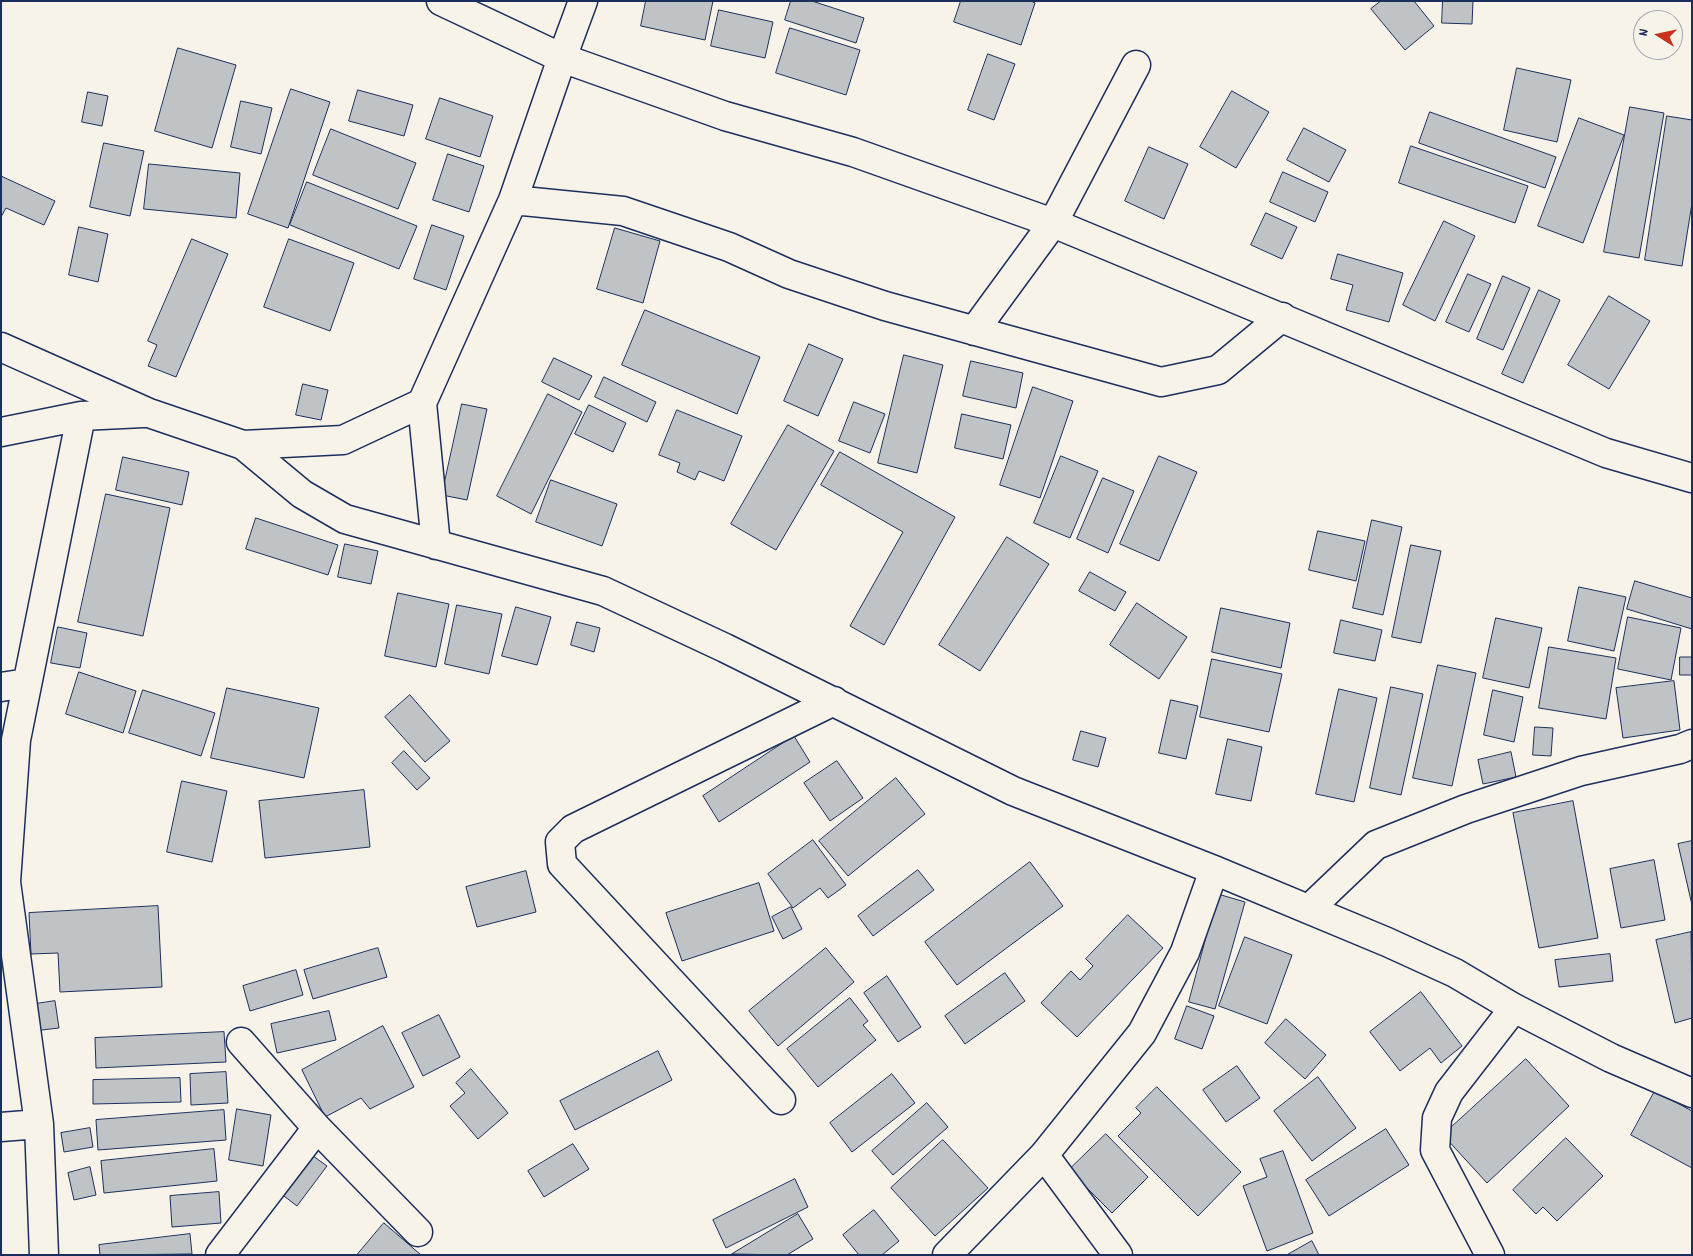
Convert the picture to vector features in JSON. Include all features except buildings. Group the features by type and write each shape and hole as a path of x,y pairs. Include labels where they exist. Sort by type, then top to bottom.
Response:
{"street":[{"path":"441,1 562,58 725,116 853,152 1053,223 1606,453 1692,478"},
{"path":"436,545 422,403 513,200 583,1"},
{"path":"974,331 1053,223 1136,65"},
{"path":"513,200 623,211 729,247 789,274 886,306 1161,382 1218,370 1282,318"},
{"path":"1,347 149,413 243,445 302,494 345,519 603,591 834,701 1013,791 1214,870 1388,942 1455,973 1514,1008 1611,1058 1692,1093"},
{"path":"243,445 343,440 422,403"},
{"path":"1,432 81,416 149,413"},
{"path":"44,1255 39,1124 6,882 16,740 14,685 81,416"},
{"path":"781,1100 562,864 560,842 572,829 834,701"},
{"path":"1309,909 1376,845 1466,809 1581,771 1680,749 1692,744"},
{"path":"947,1255 1044,1155 1142,1033 1185,952 1214,870"},
{"path":"1490,1255 1435,1150 1437,1118 1449,1092 1514,1008"},
{"path":"242,1042 317,1128 418,1232"},
{"path":"1,1127 39,1124"},
{"path":"220,1255 317,1128"},
{"path":"1044,1155 1118,1255"}]}
